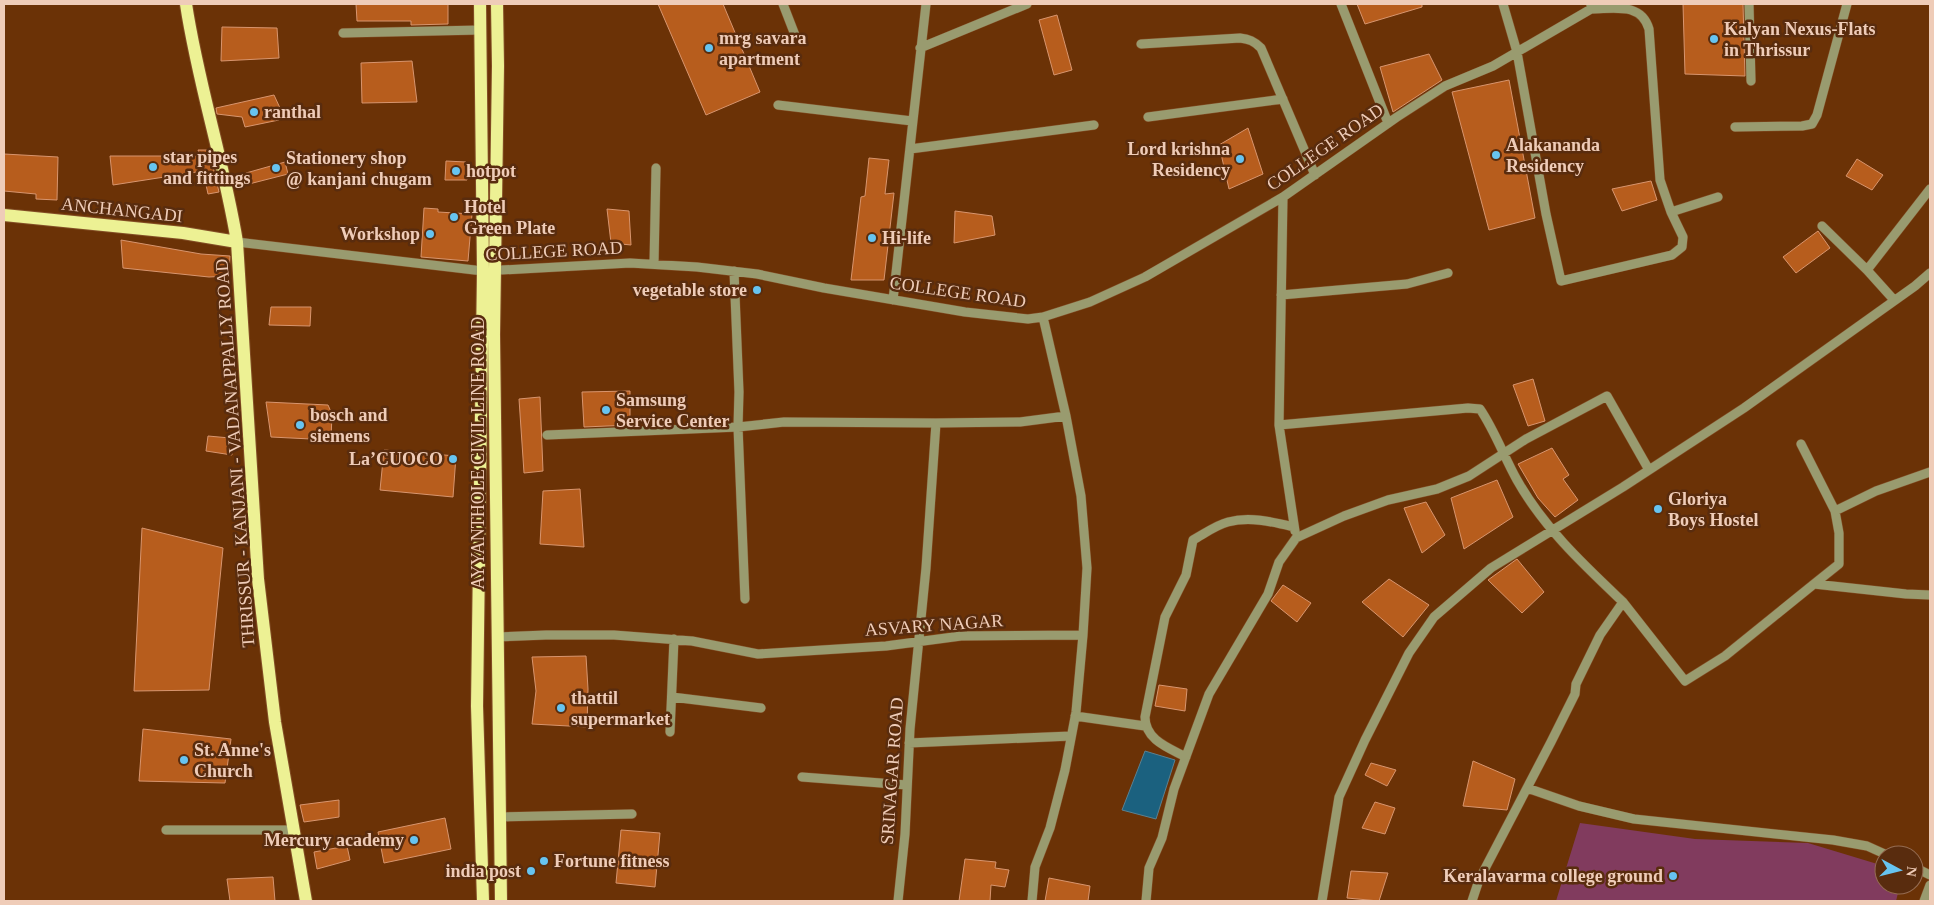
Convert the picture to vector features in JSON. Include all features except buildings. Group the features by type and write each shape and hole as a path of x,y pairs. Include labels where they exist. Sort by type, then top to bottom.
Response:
{"main road":[{"name":"THRISSUR - KANJANI - VADANAPPALLY ROAD","path":"186,4 194,53 229,195 237,242 258,579 275,722 306,901"},
{"name":"AYYANTHOLE CIVIL LINE ROAD","path":"480,4 489,271 501,901"},
{"name":"AYYANTHOLE CIVIL LINE ROAD","path":"489,271 498,66 497,4"},
{"name":"ANCHANGADI","path":"4,215 183,233 237,242"},
{"path":"483,901 478,706 489,271"}],"street":[{"path":"784,4 796,35"},
{"path":"894,300 926,4"},
{"path":"920,48 1027,4"},
{"path":"1341,4 1388,123"},
{"path":"1503,4 1517,52 1546,214 1561,281 1672,255 1682,247 1683,237 1671,212 1660,180 1649,29 1646,19 1640,13 1630,9 1591,6"},
{"path":"1749,4 1751,81"},
{"path":"1735,127 1802,126 1812,124 1817,116 1847,4"},
{"name":"COLLEGE ROAD","path":"237,242 489,271 630,263 734,271 965,312 1028,318 1044,317 1090,302 1145,277 1283,197 1388,123 1445,86 1493,66 1591,6"},
{"path":"343,33 480,30"},
{"path":"1141,44 1248,39 1255,42 1261,48 1315,175"},
{"path":"1148,117 1282,99"},
{"path":"778,106 912,122"},
{"path":"910,149 1094,125"},
{"path":"654,264 656,168"},
{"path":"1867,270 1930,189"},
{"path":"1283,197 1279,425 1296,538"},
{"path":"1671,212 1718,197"},
{"path":"1822,226 1867,270 1894,300"},
{"path":"734,271 745,599"},
{"path":"1281,295 1407,284 1448,273"},
{"path":"1322,901 1339,797 1364,740 1409,653 1434,617 1491,568 1649,470 1744,408 1930,273"},
{"path":"1032,901 1035,867 1052,821 1072,736 1083,635 1087,568 1081,496 1066,416 1044,317"},
{"path":"1146,901 1149,868 1162,838 1174,789 1209,694 1268,594 1279,562 1296,538 1344,516 1388,500 1437,489 1469,476 1526,439 1606,396 1649,470"},
{"path":"1279,425 1474,407 1480,409 1518,481 1551,530 1623,602 1686,681 1725,656 1840,564 1839,533 1835,511 1800,444"},
{"path":"547,435 738,427 784,422 850,424 1020,422 1066,416"},
{"name":"SRINAGAR ROAD","path":"898,901 905,834 909,743 926,568 936,423"},
{"path":"1835,511 1876,491 1930,472"},
{"path":"1186,757 1155,740 1145,726 1161,632 1165,617 1186,575 1193,540 1228,522 1269,521 1294,527"},
{"path":"1814,584 1930,595"},
{"path":"1472,901 1479,880 1575,694 1576,684 1600,635 1623,602"},
{"name":"ASVARY NAGAR","path":"497,637 546,634 674,639 758,654 918,643 962,636 1083,635"},
{"path":"670,732 674,639"},
{"path":"672,697 761,708"},
{"path":"1075,716 1145,726"},
{"path":"909,743 1072,736"},
{"path":"802,777 907,786"},
{"path":"1527,788 1586,808 1634,819 1833,840 1867,846 1874,849"},
{"path":"500,817 632,814"},
{"path":"166,830 294,830"},
{"path":"1924,901 1930,886"}],"shaded area":[{"path":"1580,823 1695,839 1808,843 1874,863 1874,895 1898,895 1896,901 1556,901"}],"water":[{"path":"1145,751 1175,760 1156,819 1122,810"}],"place":[{"name":"Kalyan Nexus-Flats in Thrissur","path":"1714,39"},
{"name":"mrg savara apartment","path":"709,48"},
{"name":"ranthal","path":"254,112"},
{"name":"Alakananda Residency","path":"1496,155"},
{"name":"Lord krishna Residency","path":"1240,159"},
{"name":"star pipes and fittings","path":"153,167"},
{"name":"Stationery shop @ kanjani chugam","path":"276,168"},
{"name":"hotpot","path":"456,171"},
{"name":"Hotel Green Plate","path":"454,217"},
{"name":"Workshop","path":"430,234"},
{"name":"Hi-life","path":"872,238"},
{"name":"vegetable store","path":"757,290"},
{"name":"Samsung Service Center","path":"606,410"},
{"name":"bosch and siemens","path":"300,425"},
{"name":"La’CUOCO","path":"453,459"},
{"name":"Gloriya Boys Hostel","path":"1658,509"},
{"name":"thattil supermarket","path":"561,708"},
{"name":"St. Anne's Church","path":"184,760"},
{"name":"Mercury academy","path":"414,840"},
{"name":"Fortune fitness","path":"544,861"},
{"name":"india post","path":"531,871"},
{"name":"Keralavarma college ground","path":"1673,876"}]}
